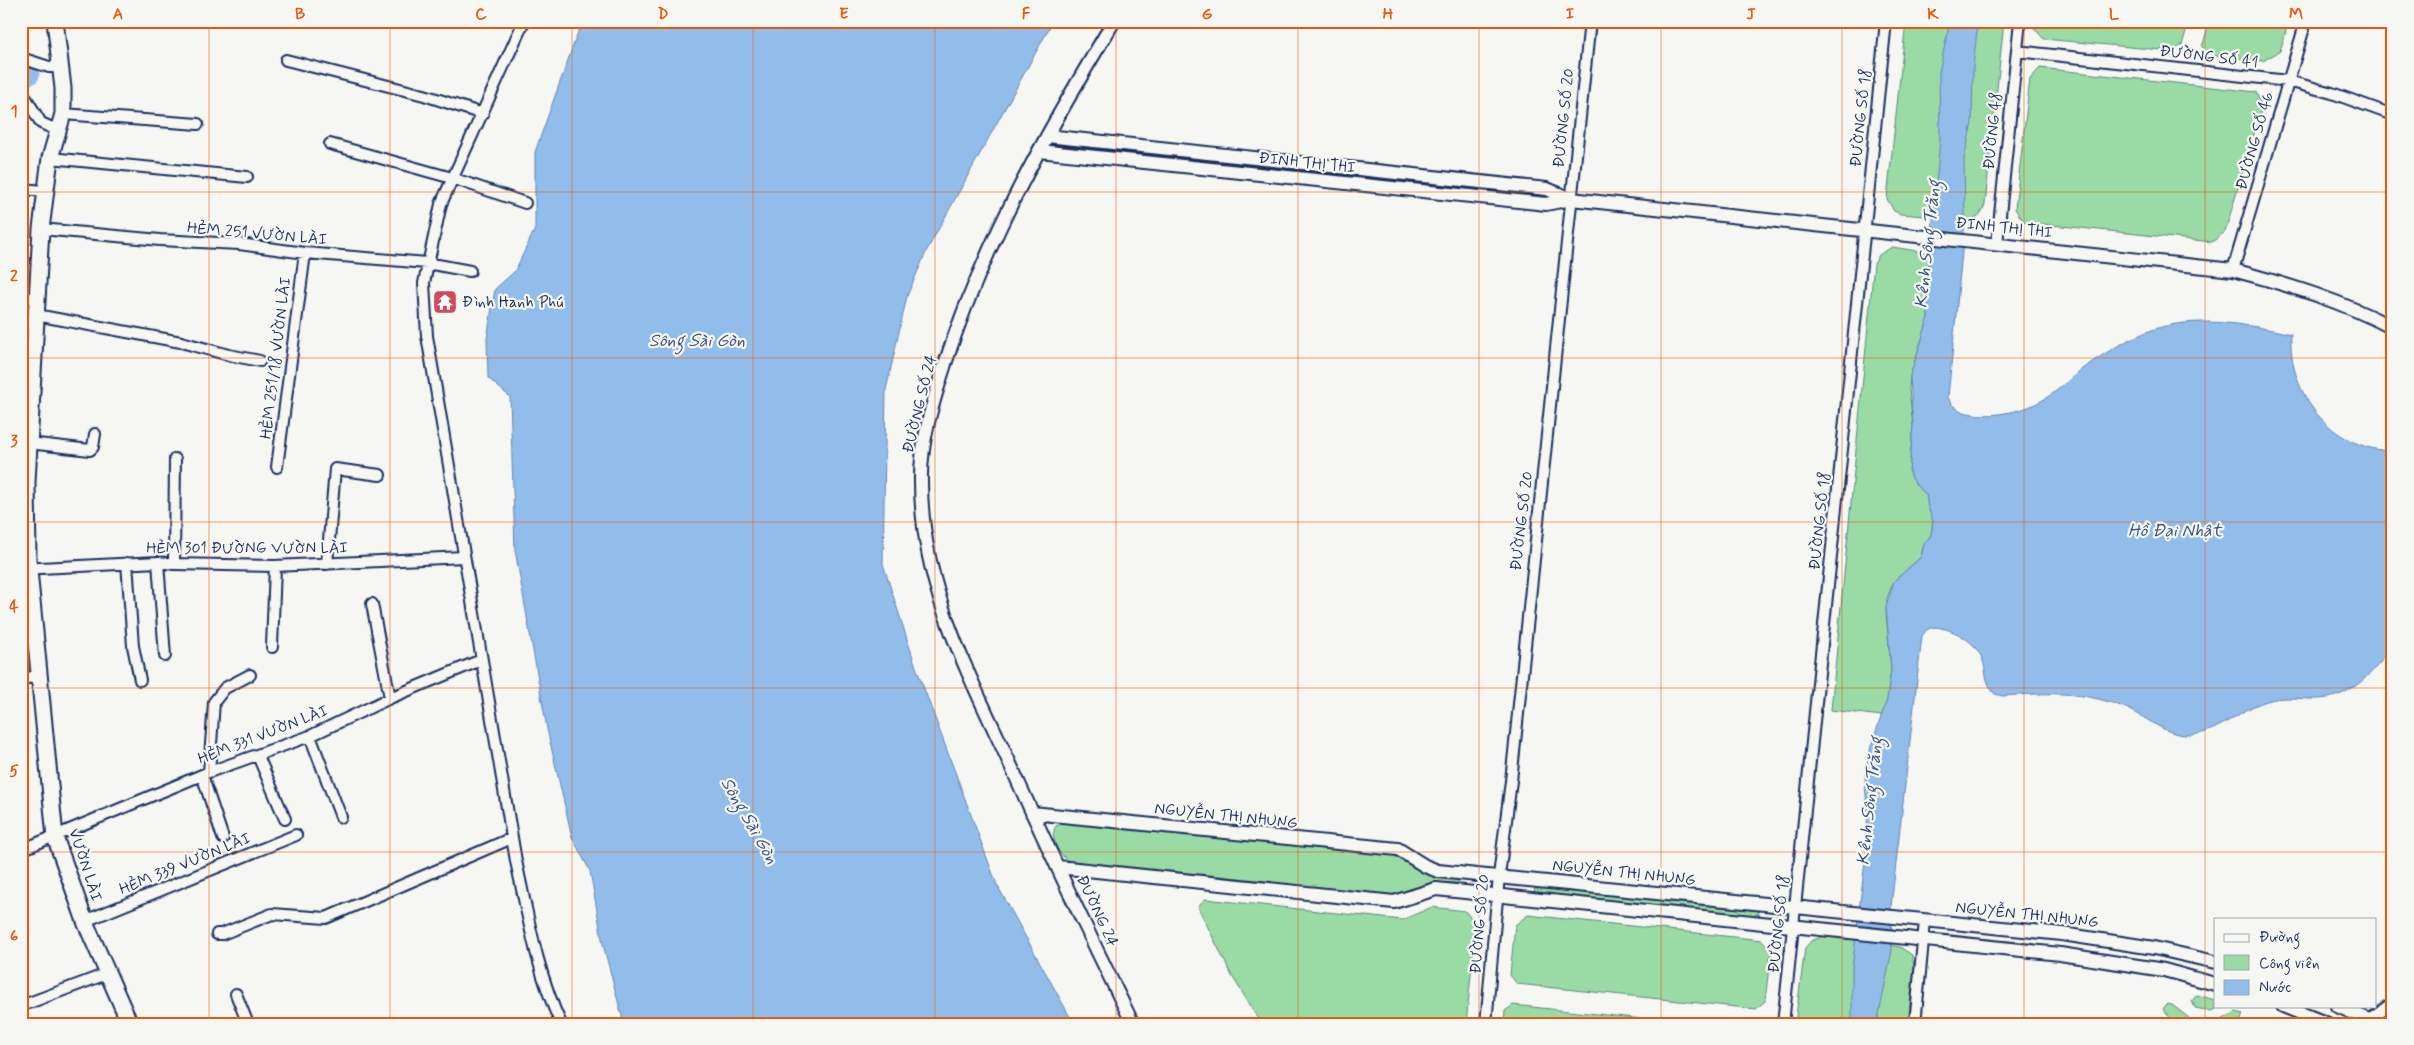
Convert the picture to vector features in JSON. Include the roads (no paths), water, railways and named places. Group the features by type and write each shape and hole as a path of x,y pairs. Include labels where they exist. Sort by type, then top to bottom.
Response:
{"main road":[{"name":"VƯỜN LÀI","path":"55,21 63,88 63,114 50,158 45,191 36,315 27,382 29,443 25,568 39,675 55,837 85,921 130,1024"}],"street":[{"path":"524,21 441,204 424,283 427,336 512,838 534,945 549,997 560,1024"},
{"name":"ĐƯỜNG SỐ 24","path":"1032,813 949,630 930,567 923,526 920,482 922,450 934,398 963,313 1006,215 1046,136 1114,21"},
{"name":"ĐƯỜNG SỐ 20","path":"1486,1024 1499,876 1590,21"},
{"name":"ĐƯỜNG SỐ 18","path":"1783,1024 1886,21"},
{"name":"ĐƯỜNG 48","path":"1997,244 2020,21"},
{"name":"ĐƯỜNG SỐ 46","path":"2233,270 2306,21"},
{"name":"ĐƯỜNG SỐ 41","path":"2017,51 2288,82 2332,93 2393,115"},
{"path":"21,58 49,67 59,67"},
{"path":"286,60 424,95 483,114"},
{"path":"21,90 41,123 59,131"},
{"path":"63,114 198,124"},
{"name":"ĐINH THỊ THI","path":"1046,136 1547,189 1571,199 1864,231 1968,240 2233,270 2315,294 2350,307 2393,328"},
{"path":"330,144 452,178 525,203"},
{"name":"ĐINH THỊ THI","path":"1038,152 1546,204 1571,199"},
{"path":"50,158 247,177"},
{"path":"21,189 45,191"},
{"name":"HẺM 251 VƯỜN LÀI","path":"41,229 160,240 239,244 305,253 427,264 470,271"},
{"name":"HẺM 251/18 VƯỜN LÀI","path":"277,467 305,253"},
{"path":"36,315 181,342 260,361"},
{"path":"29,443 90,450 93,447 95,434"},
{"path":"174,564 175,460"},
{"path":"327,564 335,469 380,475"},
{"name":"HẺM 301 ĐƯỜNG VƯỜN LÀI","path":"25,568 158,562 275,566 464,556"},
{"path":"158,562 165,656"},
{"path":"127,564 133,646 140,680"},
{"path":"272,647 275,566"},
{"path":"372,604 390,698"},
{"name":"HẺM 331 VƯỜN LÀI","path":"21,850 206,773 310,736 390,698 481,660"},
{"path":"21,680 39,675"},
{"path":"223,838 206,773 214,702 225,688 250,675"},
{"path":"310,736 341,817"},
{"path":"258,756 285,820"},
{"name":"ĐƯỜNG 24","path":"1032,813 1134,1024"},
{"name":"NGUYỄN THỊ NHUNG","path":"1032,813 1398,849 1425,866 1438,871 2107,940 2154,948 2214,962"},
{"name":"HẺM 339 VƯỜN LÀI","path":"85,921 296,835"},
{"path":"217,934 222,934 272,914 326,918 512,838"},
{"path":"1058,867 1394,902 1436,889 2112,960 2164,970 2214,984"},
{"path":"1915,1024 1925,921"},
{"path":"21,1006 109,973"},
{"path":"236,994 248,1024"},
{"path":"2341,1008 2371,1022 2393,1003"},
{"path":"2288,1008 2328,1024"}],"water":[{"name":"Sông Sài Gòn","path":"582,21 1053,21 927,250 907,296 886,390 883,564 916,667 997,885 1074,1024 624,1024 603,944 590,871 572,837 547,729 515,550 510,397 488,378 487,339 495,289 515,271 535,229 535,152"},
{"name":"Hồ Đại Nhật","path":"1950,21 1978,21 1973,67 1972,123 1964,159 1965,221 1948,397 1953,406 1973,414 1986,415 2024,409 2046,398 2082,369 2116,347 2133,338 2168,325 2203,322 2239,324 2291,334 2292,356 2297,377 2305,397 2317,414 2332,429 2350,440 2370,448 2393,451 2393,648 2362,681 2338,695 2318,699 2288,698 2267,701 2207,732 2184,735 2161,728 2126,708 2094,698 2065,694 2002,696 1995,694 1987,681 1982,658 1970,642 1947,629 1935,627 1928,629 1922,636 1891,907 1892,950 1877,1024 1852,1024 1852,968 1868,837 1865,775 1871,746 1887,700 1891,670 1886,606 1894,581 1921,557 1924,544 1931,535 1933,521 1926,494 1916,485 1909,473 1913,426 1910,376 1928,320 1928,278 1940,139 1939,72"}],"waterway":[{"path":"21,71 30,75"}],"place":[{"name":"Đình Hanh Phú","path":"445,302"}],"water label":[{"name":"Kênh Sông Trăng","path":"1928,244"},
{"name":"Kênh Sông Trăng","path":"1870,801"}]}
